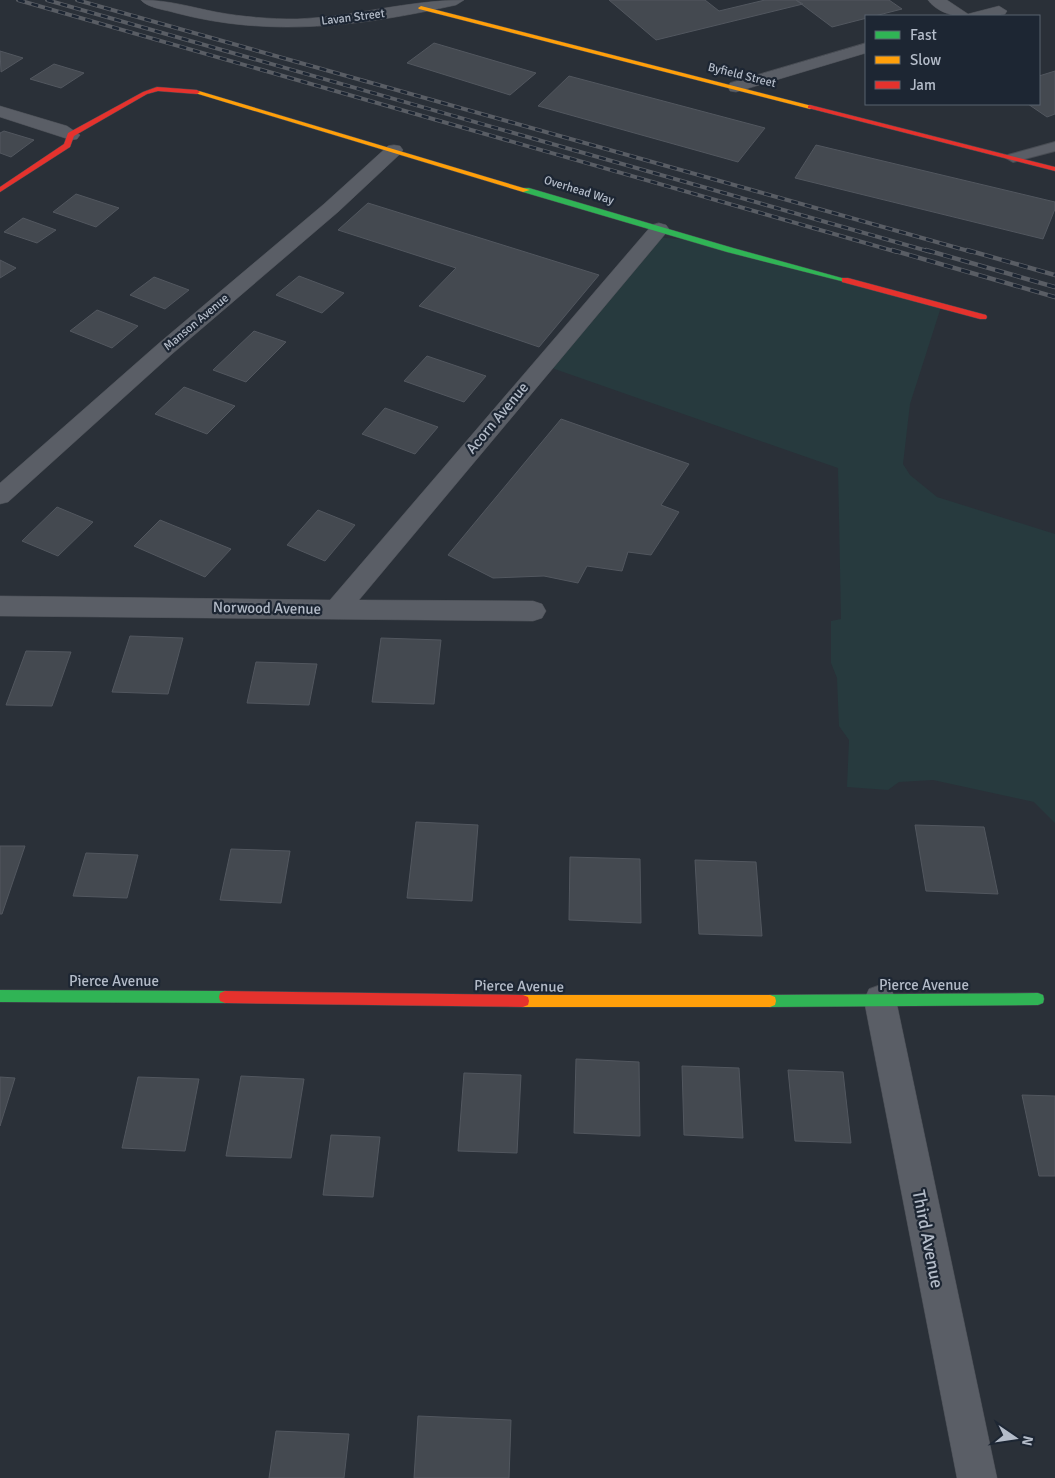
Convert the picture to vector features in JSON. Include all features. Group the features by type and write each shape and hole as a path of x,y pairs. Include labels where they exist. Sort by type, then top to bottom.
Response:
{"street":[{"name":"Lavan Street","path":"149,0 197,13 250,22 307,23 421,8 456,0"},
{"path":"936,0 959,15"},
{"name":"Byfield Street","path":"421,8 1055,169"},
{"path":"979,15 1000,11"},
{"path":"736,87 865,48"},
{"name":"Overhead Way","path":"0,190 67,144 71,135 145,92 168,89 203,93 730,250 982,317"},
{"path":"0,111 61,130 71,135"},
{"name":"Manson Avenue","path":"0,496 165,348 331,208 394,150"},
{"name":"Acorn Avenue","path":"337,609 659,229"},
{"name":"Norwood Avenue","path":"0,606 533,611"},
{"name":"Pierce Avenue","path":"0,996 365,998 559,1002 1038,1000"},
{"name":"Third Avenue","path":"880,1000 977,1478"}],"lane":[{"path":"1013,158 1055,146"}],"green space":[{"path":"654,237 692,240 941,307 910,404 903,464 910,475 937,497 1055,534 1055,823 1034,802 933,780 899,782 888,790 847,787 849,740 839,726 837,678 831,663 831,621 841,619 838,468 549,367"}],"building":[{"path":"609,0 705,0 719,11 765,0 796,0 803,4 656,40"},
{"path":"796,0 889,0 902,9 879,15 865,15 865,19 832,27"},
{"path":"434,43 536,73 510,95 407,63"},
{"path":"0,51 23,58 1,72"},
{"path":"54,64 84,73 61,88 30,79"},
{"path":"1055,71 1055,114 1047,117 1029,105 1040,105 1040,76"},
{"path":"569,76 765,128 738,162 538,106"},
{"path":"4,131 34,140 11,157 0,153 0,133"},
{"path":"816,145 1055,202 1055,209 1043,239 795,178"},
{"path":"76,194 119,208 96,227 53,212"},
{"path":"368,203 599,275 539,347 419,306 456,268 338,230"},
{"path":"23,218 56,230 37,243 4,232"},
{"path":"0,260 16,268 0,278"},
{"path":"299,276 344,293 322,313 276,295"},
{"path":"154,277 189,290 165,309 130,295"},
{"path":"97,310 138,326 112,348 70,331"},
{"path":"254,331 286,342 246,382 213,370"},
{"path":"427,356 486,376 464,402 404,381"},
{"path":"184,387 235,406 207,434 155,414"},
{"path":"385,408 438,427 415,454 362,434"},
{"path":"561,419 689,464 661,505 679,512 651,555 628,552 622,571 587,566 578,583 544,576 493,578 448,555"},
{"path":"57,507 93,522 58,556 22,541"},
{"path":"318,510 355,525 325,561 287,545"},
{"path":"160,520 231,549 205,577 134,546"},
{"path":"130,636 183,638 168,694 112,692"},
{"path":"381,638 441,640 434,704 372,702"},
{"path":"26,651 71,652 52,706 6,705"},
{"path":"256,662 317,664 309,705 247,703"},
{"path":"416,822 478,825 472,901 407,898"},
{"path":"915,825 984,827 998,894 926,891"},
{"path":"0,846 25,846 2,914 0,914"},
{"path":"231,849 290,851 281,903 220,900"},
{"path":"86,853 138,855 127,898 73,896"},
{"path":"570,857 640,859 641,923 569,920"},
{"path":"695,860 756,862 762,936 699,934"},
{"path":"576,1059 639,1062 640,1136 574,1133"},
{"path":"682,1066 739,1068 743,1138 684,1135"},
{"path":"788,1070 843,1072 851,1143 795,1141"},
{"path":"464,1073 521,1075 517,1153 458,1151"},
{"path":"241,1076 304,1079 291,1158 226,1156"},
{"path":"0,1077 15,1078 0,1126"},
{"path":"138,1077 199,1079 185,1151 122,1148"},
{"path":"1022,1095 1055,1096 1055,1176 1039,1176"},
{"path":"331,1135 380,1137 373,1197 323,1195"},
{"path":"418,1416 511,1420 509,1478 414,1478"},
{"path":"276,1431 349,1434 344,1478 269,1478"}],"railway":[{"path":"18,0 897,252"},
{"path":"47,0 931,252"},
{"path":"77,0 972,252"},
{"path":"892,250 1055,297"},
{"path":"926,250 1055,287"},
{"path":"967,250 1055,275"}],"traffic: fast":[{"path":"526,190 730,250 845,280"},
{"path":"0,996 225,997"},
{"path":"770,1001 1038,999"}],"traffic: slow":[{"path":"421,8 810,107"},
{"path":"197,92 526,190"},
{"path":"523,1001 770,1001"}],"traffic: jam":[{"path":"0,190 67,145 71,135 145,93 157,89 197,92"},
{"path":"810,107 1055,169"},
{"path":"845,280 983,317"},
{"path":"225,997 523,1001"}]}
